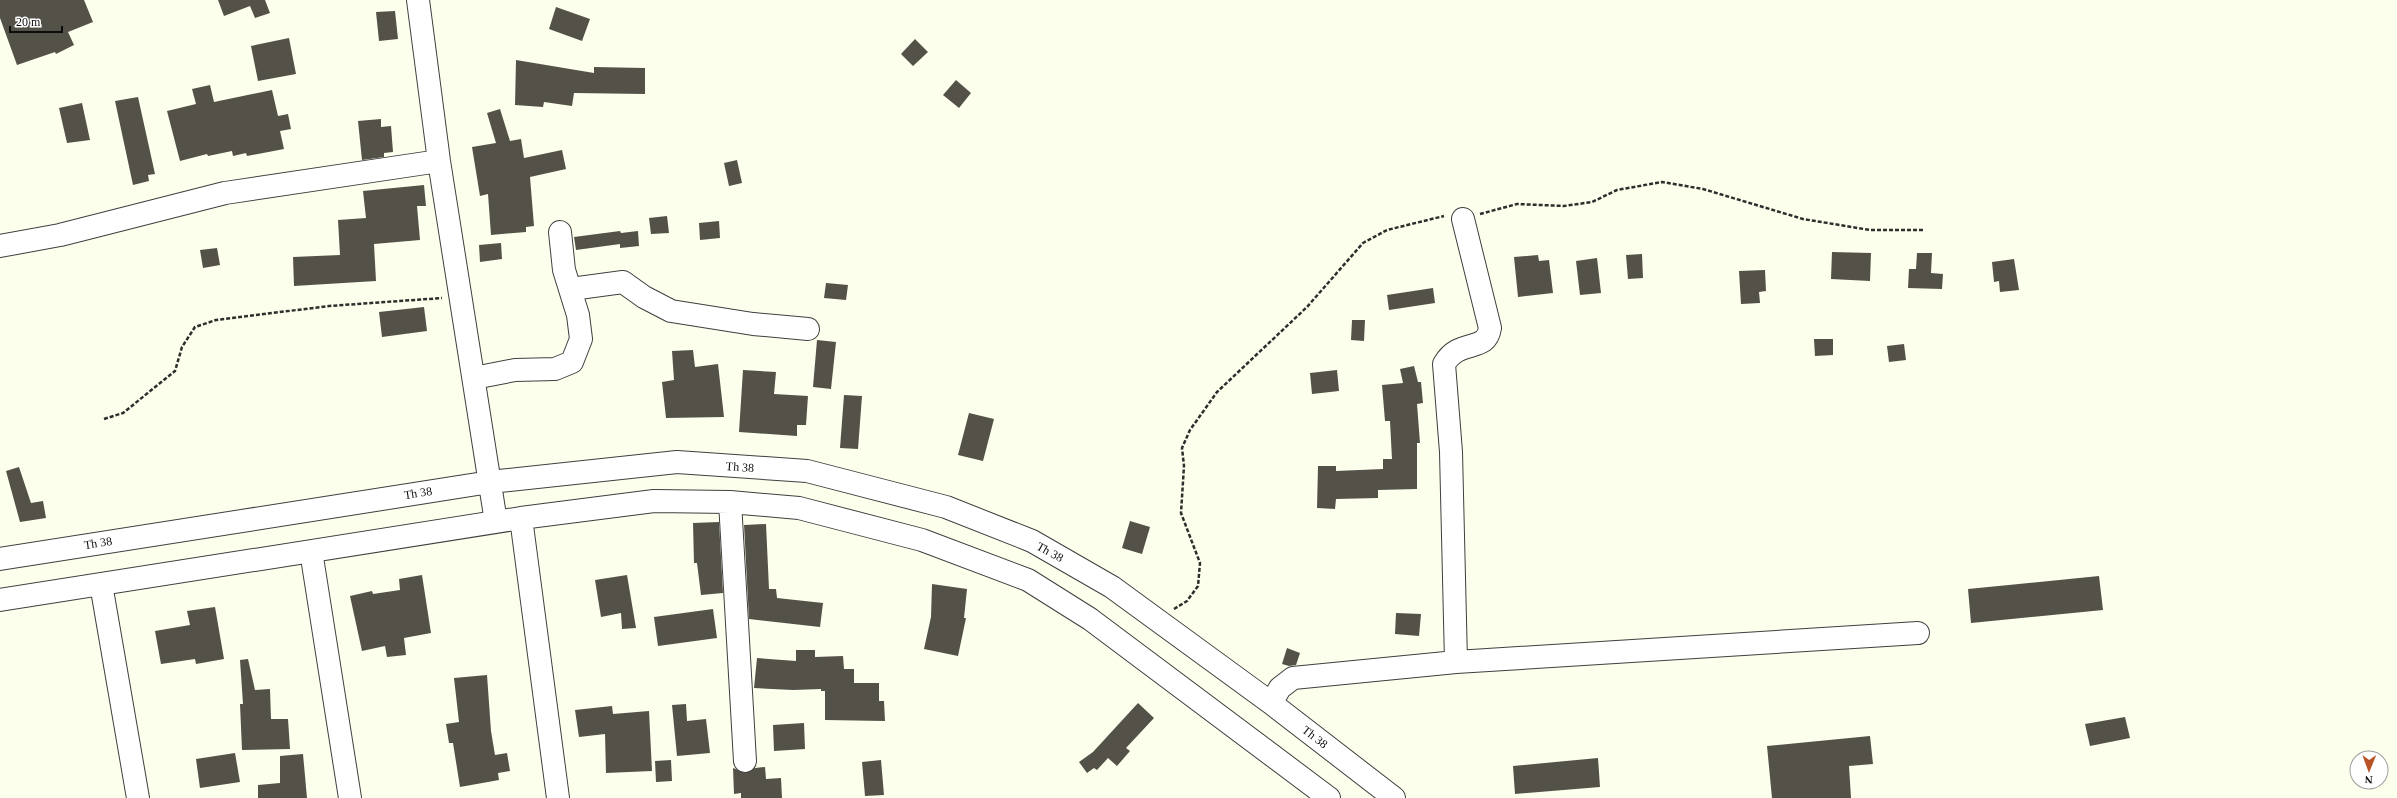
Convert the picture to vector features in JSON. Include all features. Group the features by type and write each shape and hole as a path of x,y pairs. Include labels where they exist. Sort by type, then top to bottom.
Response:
{"street":[{"path":"418,0 439,161 496,522"},
{"path":"0,246 60,235 225,193 439,161"},
{"path":"1456,662 1451,452 1444,364 1450,353 1461,348 1482,343 1488,337 1490,328 1463,219"},
{"path":"474,378 515,370 554,369 572,362 581,339 578,315 564,270 560,232"},
{"path":"571,289 623,282 644,297 671,311 753,324 808,329"},
{"name":"Th 38","path":"0,559 490,482 677,462 807,471 946,507 1032,542 1112,587 1271,702 1394,798"},
{"path":"0,600 521,518 654,501 730,502 799,508 922,540 1028,580 1090,619 1329,798"},
{"path":"730,502 745,761"},
{"path":"521,518 558,798"},
{"path":"311,551 350,798"},
{"path":"101,584 138,798"},
{"path":"1271,702 1280,688 1293,678 1456,662 1918,633"}],"path":[{"path":"1157,621 1187,601 1198,586 1200,563 1181,513 1184,466 1182,448 1190,430 1217,392 1307,307 1363,243 1387,230 1440,216 1463,219 1517,204 1564,206 1592,202 1617,190 1662,182 1703,189 1803,219 1870,230 1924,230"},
{"path":"104,419 123,413 175,371 182,348 195,327 216,320 329,306 461,296"}],"building":[{"path":"0,0 84,0 93,22 68,32 74,45 56,54 55,52 17,65 0,18"},
{"path":"218,0 265,0 270,13 255,18 250,6 224,16"},
{"path":"556,7 590,19 582,41 549,29"},
{"path":"395,11 398,39 379,41 376,12"},
{"path":"289,38 296,74 258,81 251,46"},
{"path":"915,39 928,52 913,66 901,54"},
{"path":"516,60 594,73 594,67 645,68 645,94 574,93 572,106 544,102 543,107 515,105"},
{"path":"956,80 971,93 959,108 943,95"},
{"path":"210,85 214,102 272,90 278,116 288,114 291,129 280,131 284,149 247,156 246,153 233,156 232,151 208,156 207,154 180,161 167,111 196,104 192,89"},
{"path":"138,97 155,174 148,175 149,181 133,185 115,101"},
{"path":"82,103 90,140 67,143 59,108"},
{"path":"500,109 510,141 521,139 524,158 562,150 566,169 530,177 534,226 526,227 526,232 491,235 488,194 480,196 472,147 496,143 487,113"},
{"path":"381,119 381,127 391,126 393,152 384,153 384,157 362,160 358,121"},
{"path":"737,160 742,183 729,186 724,163"},
{"path":"424,185 426,206 417,206 420,240 374,244 376,281 294,286 293,257 340,255 338,220 366,218 363,191"},
{"path":"667,216 669,233 651,234 649,218"},
{"path":"719,221 720,238 700,240 699,223"},
{"path":"620,231 621,233 638,231 639,246 620,248 620,244 576,250 574,237"},
{"path":"501,243 502,259 480,262 479,245"},
{"path":"217,248 220,265 203,268 200,250"},
{"path":"1832,252 1871,253 1870,281 1831,279"},
{"path":"1917,253 1932,253 1931,273 1943,274 1942,289 1908,288 1909,269 1916,269"},
{"path":"1642,254 1643,278 1628,279 1626,255"},
{"path":"1538,255 1539,261 1549,260 1553,293 1518,297 1514,257"},
{"path":"1597,258 1601,293 1580,295 1576,261"},
{"path":"2014,259 2019,290 2000,292 1999,281 1994,282 1992,262"},
{"path":"1765,270 1766,291 1759,292 1760,303 1741,304 1739,271"},
{"path":"826,283 848,285 846,300 824,298"},
{"path":"1433,288 1435,303 1389,310 1387,295"},
{"path":"424,307 427,331 382,337 379,312"},
{"path":"1352,320 1365,320 1364,341 1351,340"},
{"path":"1814,339 1833,339 1833,355 1815,356"},
{"path":"817,340 836,342 831,389 813,387"},
{"path":"1904,344 1906,360 1889,362 1887,346"},
{"path":"693,350 695,367 718,364 724,417 666,418 662,382 674,380 672,351"},
{"path":"1414,366 1418,382 1421,382 1423,403 1417,404 1420,443 1417,443 1417,489 1378,490 1378,498 1336,499 1335,509 1317,508 1318,466 1336,466 1336,471 1383,469 1383,459 1392,459 1390,421 1385,421 1382,385 1403,383 1400,369"},
{"path":"743,370 776,372 774,394 808,396 806,425 797,425 797,436 739,432"},
{"path":"1337,370 1339,391 1312,394 1310,373"},
{"path":"844,395 862,396 858,449 840,448"},
{"path":"969,413 994,419 983,461 958,455"},
{"path":"19,467 31,503 43,501 46,518 20,522 6,471"},
{"path":"1130,521 1150,527 1142,554 1122,548"},
{"path":"719,522 723,593 701,595 697,563 694,563 693,523"},
{"path":"766,524 769,589 776,589 777,598 823,603 820,627 749,619 744,525"},
{"path":"422,575 431,633 404,638 406,655 387,657 385,646 362,651 350,596 372,591 373,594 400,590 399,579"},
{"path":"627,575 636,628 622,629 621,613 601,617 595,580"},
{"path":"2099,576 2103,610 1971,623 1968,589"},
{"path":"932,584 967,589 964,618 966,618 958,656 924,649 931,617"},
{"path":"215,607 224,659 196,664 195,659 161,664 155,631 190,625 187,611"},
{"path":"713,609 717,638 658,646 654,617"},
{"path":"1396,613 1421,614 1419,636 1395,634"},
{"path":"1287,648 1300,653 1296,665 1289,666 1282,664"},
{"path":"796,650 815,650 815,657 843,656 844,669 854,669 854,683 879,683 879,701 884,701 885,721 825,720 825,691 821,691 821,689 793,690 754,688 757,658 796,661"},
{"path":"248,659 255,690 270,689 271,719 288,719 290,749 242,750 240,704 243,704 240,660"},
{"path":"487,675 491,731 495,755 507,753 510,771 498,773 499,780 460,787 453,743 449,743 446,724 459,722 454,678"},
{"path":"1138,703 1154,718 1126,748 1130,751 1117,766 1108,758 1097,770 1094,768 1087,773 1079,762 1093,752"},
{"path":"686,704 687,721 706,719 710,753 677,756 672,705"},
{"path":"612,706 613,714 649,711 652,771 606,773 605,734 579,737 575,710"},
{"path":"2125,717 2130,738 2090,746 2085,724"},
{"path":"804,723 805,749 774,751 773,725"},
{"path":"1870,736 1873,764 1849,766 1851,798 1772,798 1767,746"},
{"path":"235,753 240,782 200,788 196,759"},
{"path":"303,754 307,798 258,798 258,785 280,783 280,756"},
{"path":"1598,758 1600,787 1515,794 1513,766"},
{"path":"671,760 672,781 656,782 655,761"},
{"path":"881,760 884,795 865,796 862,762"},
{"path":"765,767 766,779 781,778 782,798 741,798 741,793 734,794 733,768 745,773 755,768"}]}
